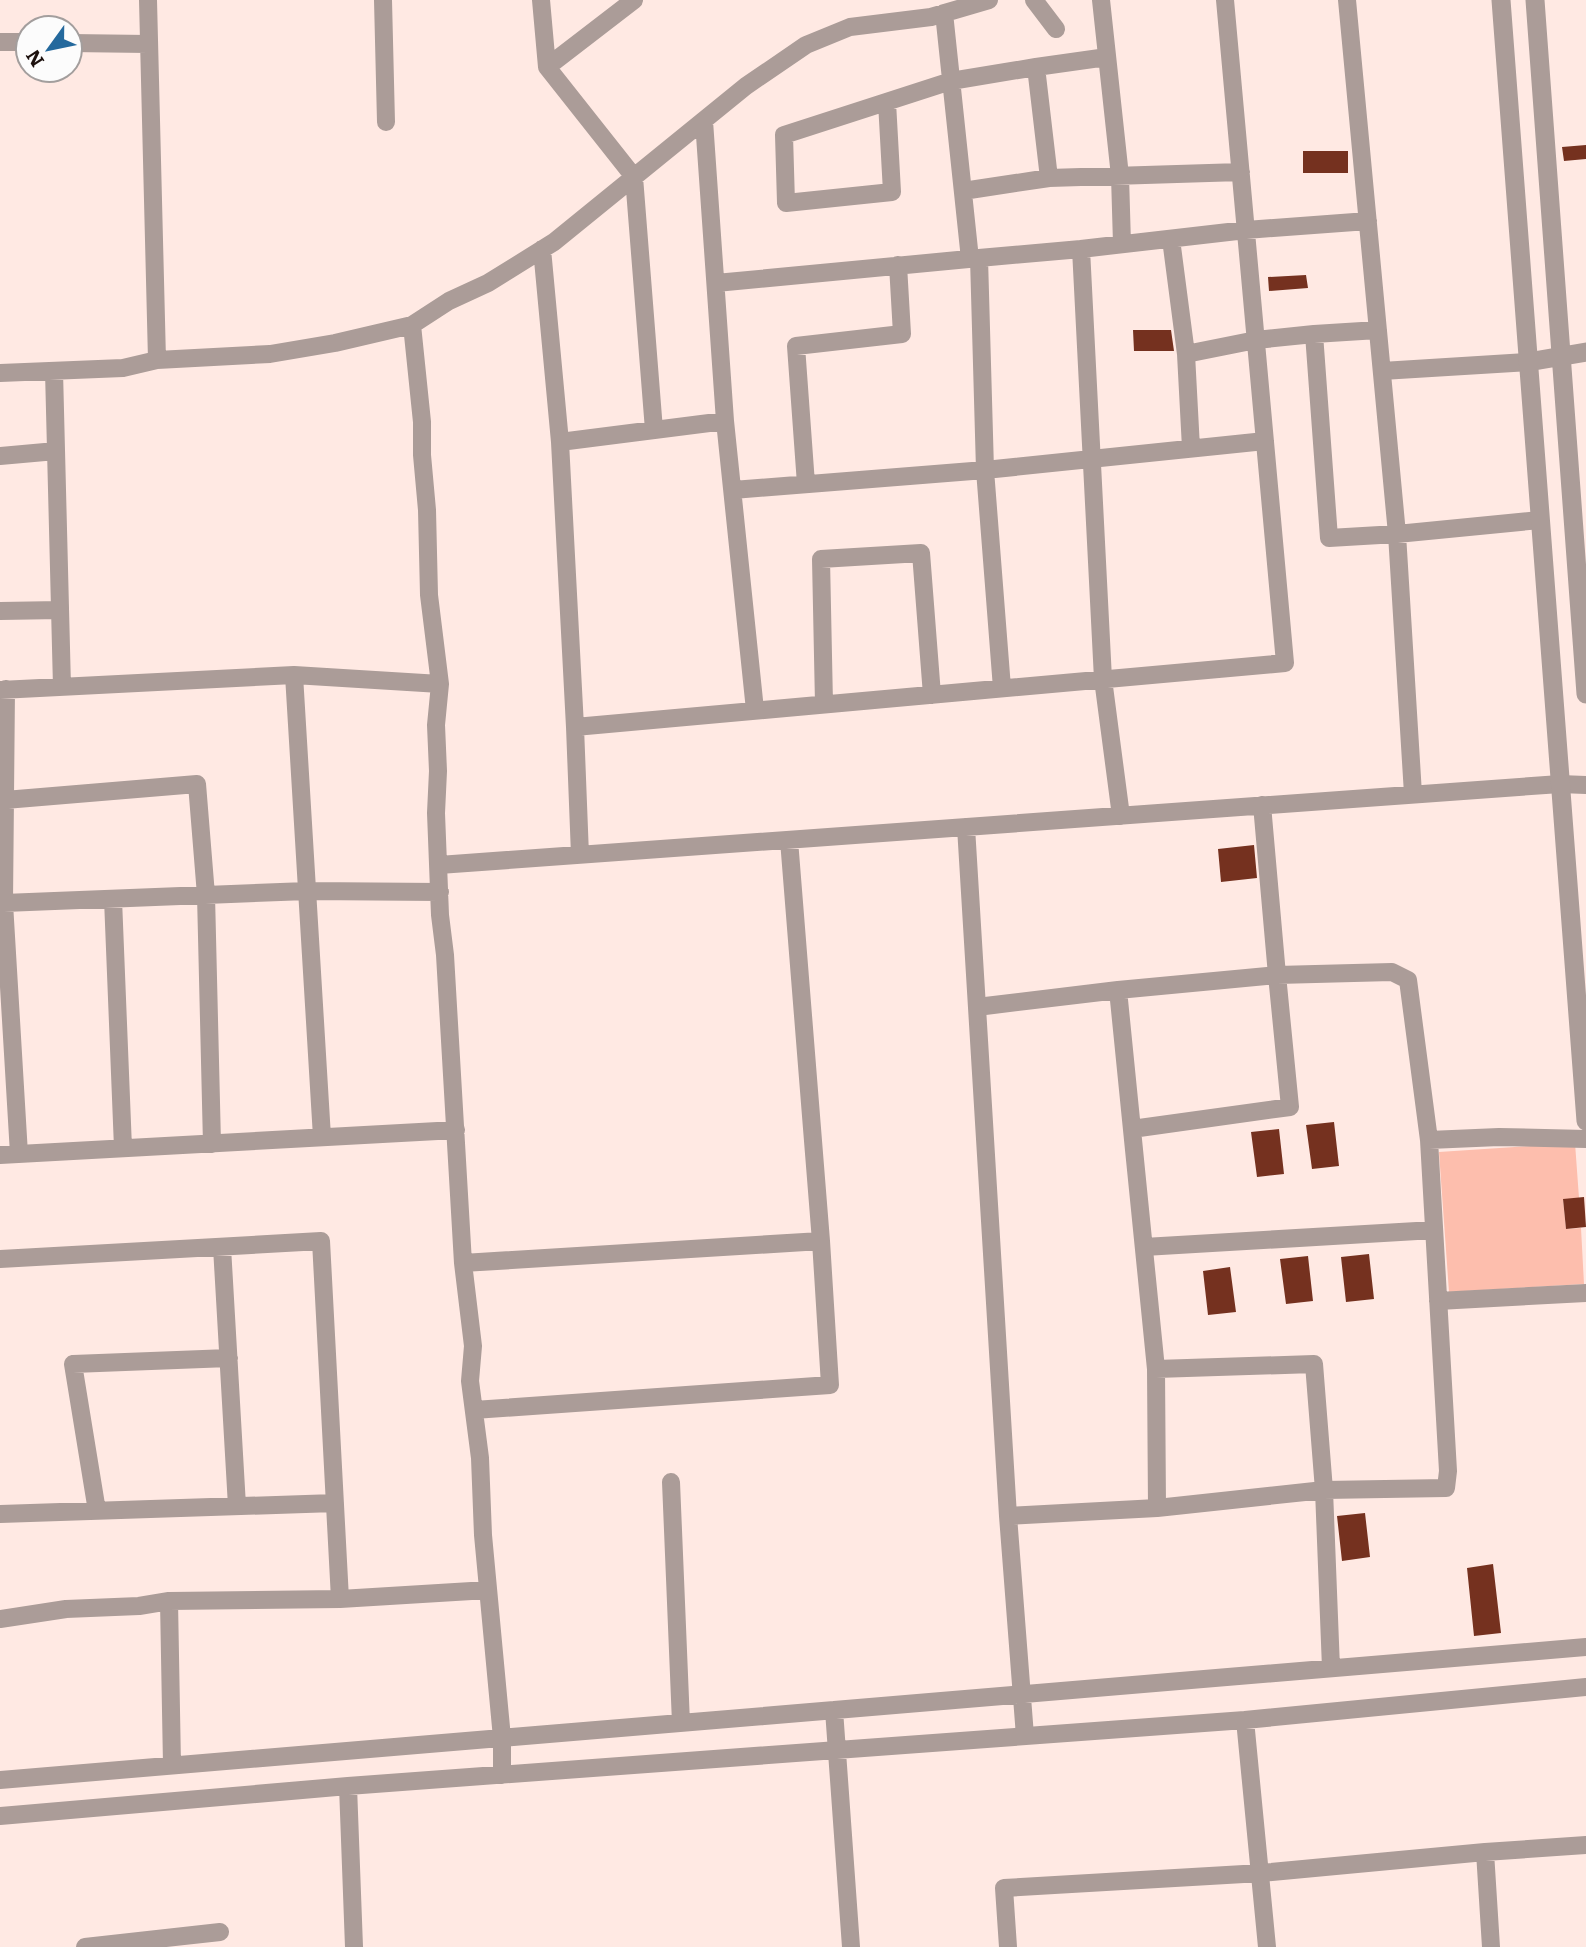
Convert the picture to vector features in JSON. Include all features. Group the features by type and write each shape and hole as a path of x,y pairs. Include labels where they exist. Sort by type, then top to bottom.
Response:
{"street":[{"path":"148,0 157,360"},
{"path":"383,0 386,122"},
{"path":"541,0 547,67 634,177 654,430"},
{"path":"547,67 634,0"},
{"path":"0,373 123,368 157,360 270,354 335,343 412,325 542,249 746,86 806,45 850,27 944,13 989,0"},
{"path":"1034,0 1056,29"},
{"path":"1101,0 1120,176 1122,244"},
{"path":"575,727 1285,663 1225,0"},
{"path":"1347,0 1397,534 1413,794"},
{"path":"1501,0 1586,1121"},
{"path":"1535,0 1586,694"},
{"path":"944,13 963,191 975,258 985,470 1002,688"},
{"path":"84,43 148,44"},
{"path":"887,102 892,192 786,203 784,135 951,81 1107,57"},
{"path":"1036,67 1049,178"},
{"path":"704,121 725,421 755,710"},
{"path":"963,191 1049,178 1241,172"},
{"path":"716,283 1081,249 1246,230 1367,221"},
{"path":"1171,239 1186,354 1191,448"},
{"path":"542,249 560,442 580,855"},
{"path":"1081,249 1104,679 1121,816"},
{"path":"806,484 796,346 902,334 898,265"},
{"path":"412,325 422,422 429,595 440,684 436,725 439,892 463,1263 473,1346 470,1381 502,1738 502,1775"},
{"path":"1186,354 1256,340 1378,330"},
{"path":"1314,334 1329,538 1540,520"},
{"path":"1382,371 1528,362 1586,352"},
{"path":"54,371 62,687"},
{"path":"560,442 725,421"},
{"path":"733,490 985,470 1265,441"},
{"path":"0,456 56,451"},
{"path":"824,704 821,559 921,554 932,695"},
{"path":"1546,600 1579,596"},
{"path":"0,611 60,610"},
{"path":"19,1154 2,903 5,800 3,689 294,675 440,684"},
{"path":"294,675 321,1138"},
{"path":"5,800 197,783 206,895 212,1144"},
{"path":"439,865 1560,783 1586,785"},
{"path":"1132,1129 1290,1107 1262,805"},
{"path":"966,827 1008,1516 1025,1736"},
{"path":"474,1410 830,1385 789,840"},
{"path":"2,903 307,891 439,892"},
{"path":"113,898 123,1148"},
{"path":"977,1007 1277,975 1392,972 1408,980 1429,1140 1448,1472 1446,1488 1324,1490 1157,1508 1008,1516"},
{"path":"1118,990 1156,1369 1157,1508"},
{"path":"0,1155 456,1130"},
{"path":"1429,1140 1499,1137 1586,1139"},
{"path":"1144,1247 1434,1230"},
{"path":"0,1259 321,1241 340,1599"},
{"path":"463,1263 821,1241"},
{"path":"222,1247 237,1506"},
{"path":"1438,1301 1586,1293"},
{"path":"97,1511 73,1364 229,1358"},
{"path":"1156,1369 1314,1364 1324,1490 1331,1668"},
{"path":"671,1482 681,1723"},
{"path":"0,1514 335,1503"},
{"path":"0,1619 66,1609 139,1606 169,1601 340,1599 488,1590"},
{"path":"169,1601 172,1765"},
{"path":"0,1780 1586,1647"},
{"path":"0,1816 348,1786 1245,1720 1586,1687"},
{"path":"834,1710 851,1947"},
{"path":"1245,1720 1267,1947"},
{"path":"348,1786 354,1947"},
{"path":"1008,1947 1004,1888 1261,1872 1586,1846"},
{"path":"1485,1852 1491,1947"},
{"path":"85,1947 220,1931"}],"shaded area":[{"path":"1575,1143 1579,1198 1563,1200 1566,1229 1581,1228 1584,1284 1449,1292 1439,1152"}],"building":[{"path":"1586,145 1586,159 1564,161 1562,147"},
{"path":"1303,151 1348,151 1348,173 1303,173"},
{"path":"1306,275 1308,288 1269,291 1268,277"},
{"path":"1133,330 1171,330 1174,351 1134,351"},
{"path":"1254,845 1257,878 1221,882 1218,849"},
{"path":"1334,1122 1339,1166 1312,1169 1306,1125"},
{"path":"1279,1129 1284,1174 1257,1177 1251,1132"},
{"path":"1584,1197 1586,1227 1566,1229 1563,1199"},
{"path":"1369,1254 1374,1299 1346,1302 1341,1257"},
{"path":"1308,1256 1313,1301 1286,1304 1280,1259"},
{"path":"1230,1267 1236,1312 1208,1315 1203,1271"},
{"path":"1365,1513 1370,1557 1342,1561 1337,1516"},
{"path":"1493,1564 1501,1633 1474,1636 1467,1568"}]}
